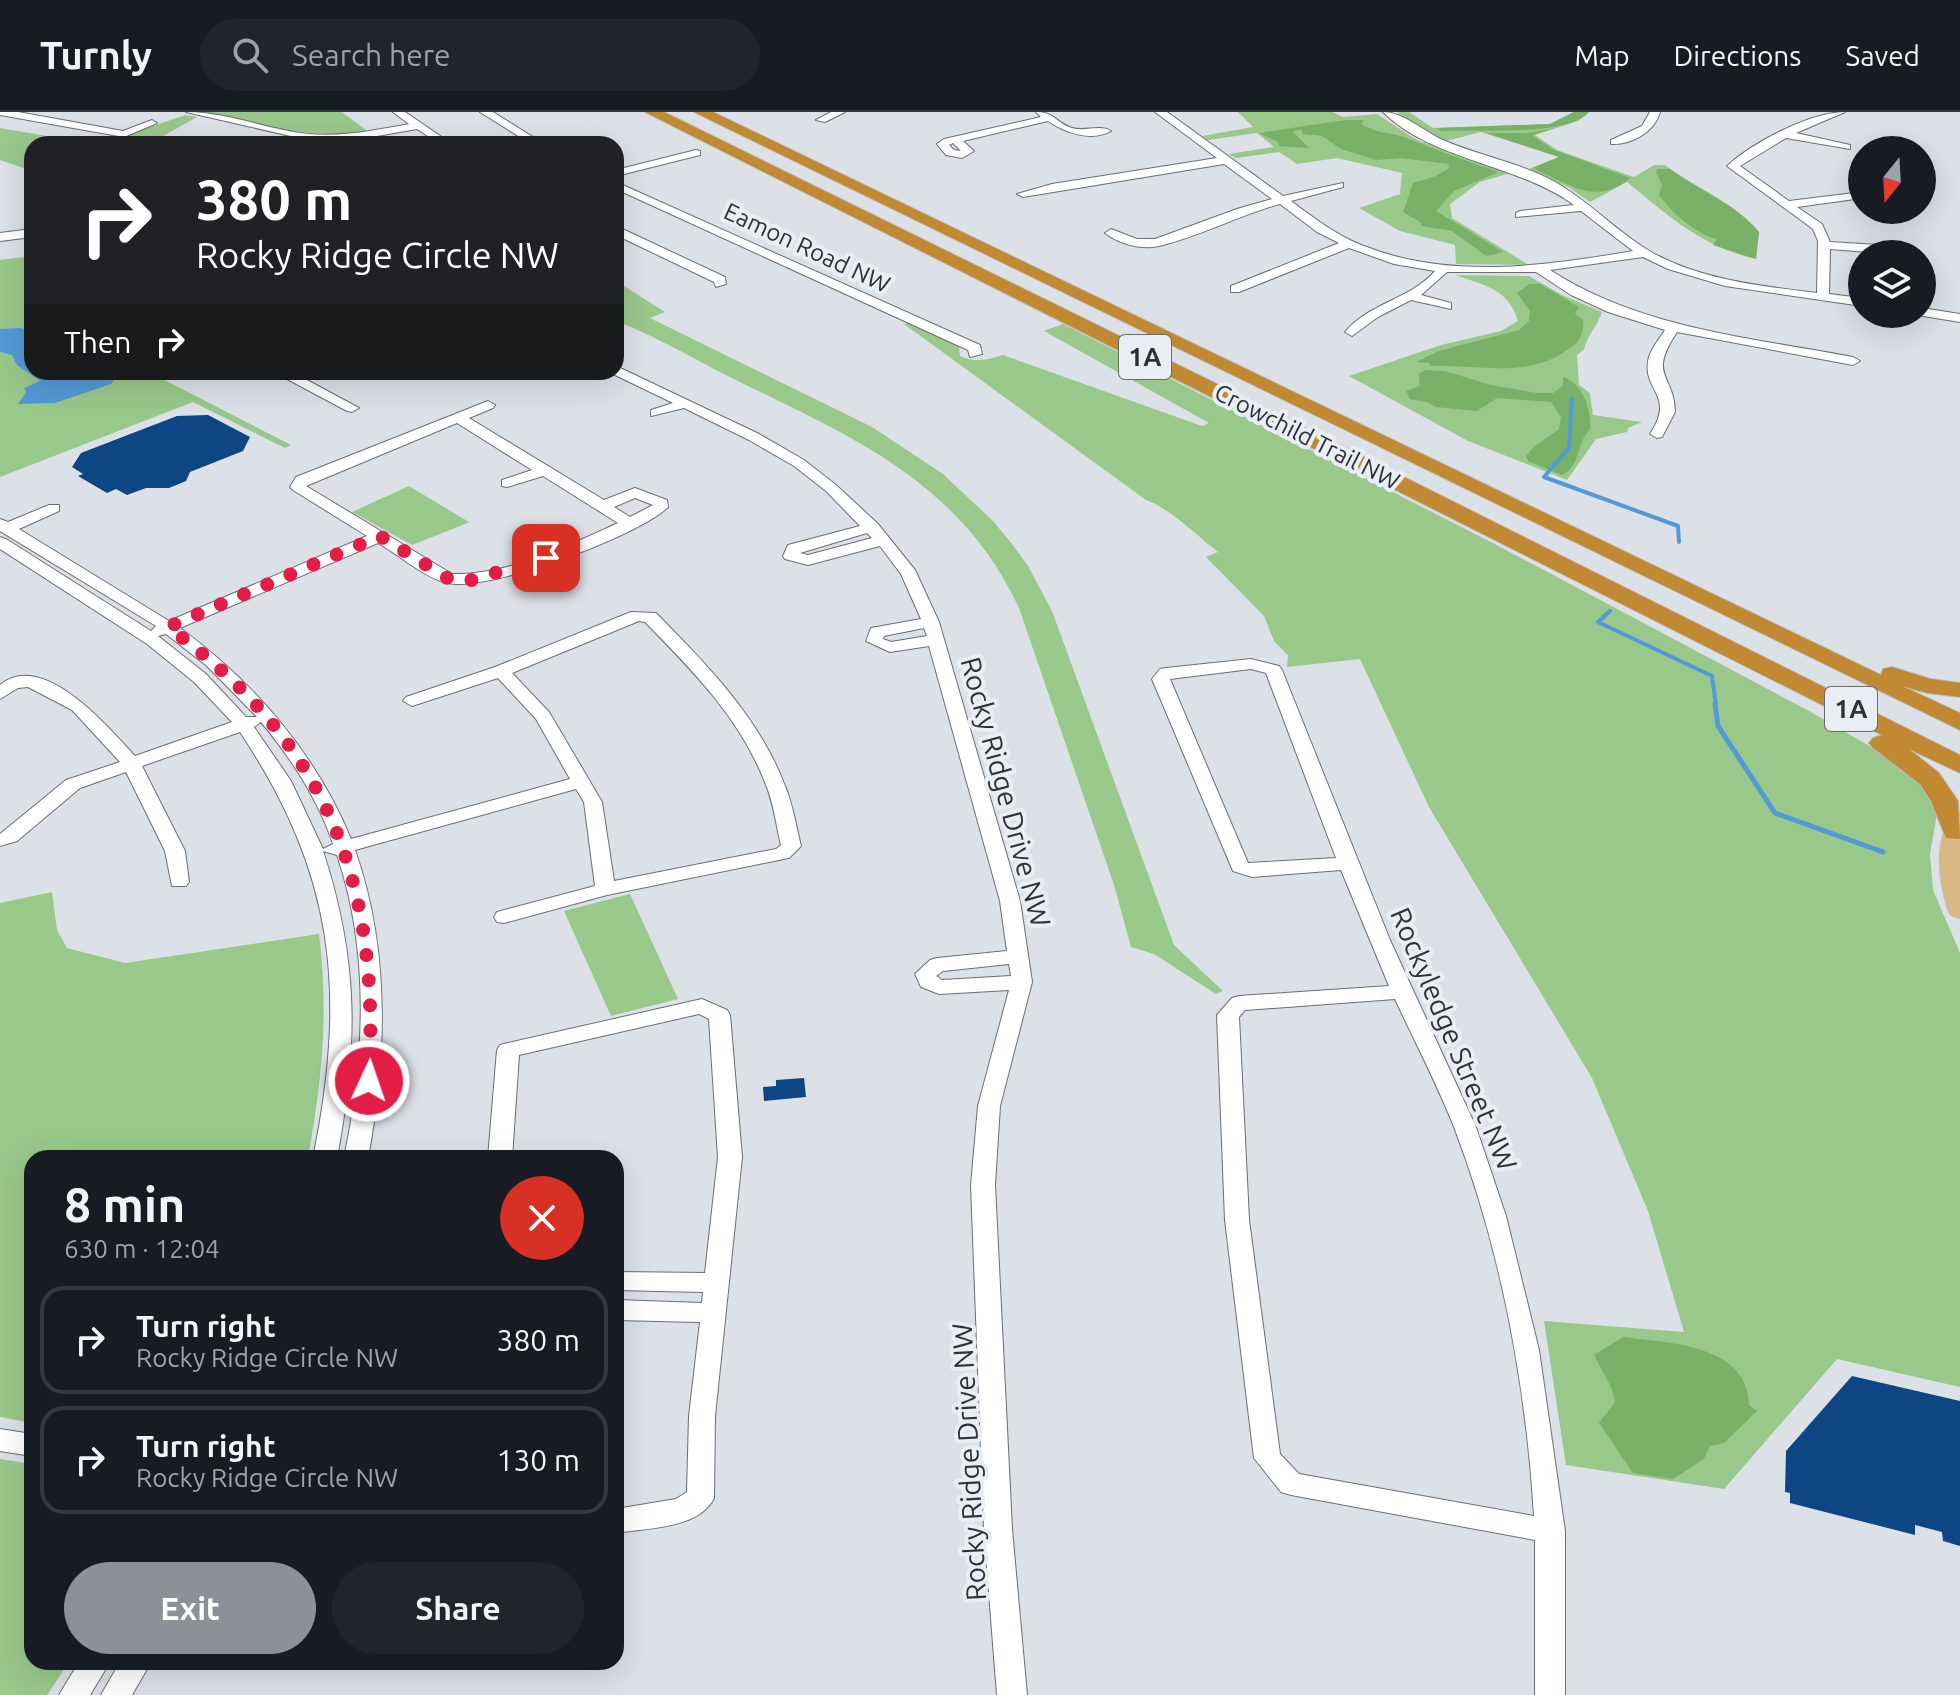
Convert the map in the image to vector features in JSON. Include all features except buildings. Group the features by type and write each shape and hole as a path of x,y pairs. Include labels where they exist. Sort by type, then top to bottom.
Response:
{"highway":[{"name":"Crowchild Trail NW","path":"652,112 1265,415 1637,605 1742,653 1960,765"},
{"name":"Crowchild Trail NW","path":"701,112 1960,723"},
{"path":"1473,484 1498,492 1897,677 1960,690"},
{"path":"1637,605 1668,628 1830,714 1911,762 1944,795 1958,826"},
{"path":"1742,653 1797,673 1960,747"}],"main road":[{"path":"1958,826 1950,856 1951,882 1960,910"}],"street":[{"path":"0,112 124,134 152,123 138,112"},
{"path":"191,112 303,136"},
{"path":"398,112 434,136"},
{"path":"485,112 526,136"},
{"path":"821,120 840,112"},
{"path":"1160,112 1282,201 1348,244 1396,260 1489,272 1541,270 1645,253"},
{"path":"1388,112 1419,134 1461,152 1534,176 1558,188 1645,253 1673,266 1728,283 1848,300"},
{"path":"1615,142 1648,127 1655,112"},
{"path":"1823,297 1823,236 1818,227 1733,166 1784,134 1840,112"},
{"path":"956,140 1045,115 1075,132 1106,131"},
{"path":"360,136 417,126"},
{"path":"1784,134 1846,147"},
{"path":"624,171 696,153"},
{"path":"1023,194 1227,160"},
{"path":"1107,178 1130,189 1122,176"},
{"path":"1111,233 1135,243 1156,243 1241,211 1339,185"},
{"name":"Eamon Road NW","path":"624,189 975,348 975,354"},
{"path":"1789,204 1848,197"},
{"path":"1520,215 1585,207"},
{"path":"0,237 24,234"},
{"path":"624,234 721,280 720,284 709,285 624,244"},
{"path":"1235,289 1348,244"},
{"path":"1823,245 1848,247"},
{"path":"1352,332 1361,322 1431,284 1444,268"},
{"path":"1541,270 1590,301 1673,328 1853,361"},
{"path":"1412,296 1446,306"},
{"path":"1936,312 1960,315"},
{"path":"1657,434 1668,417 1669,405 1655,374 1655,358 1673,328"},
{"name":"Rocky Ridge Drive NW","path":"624,374 799,463 878,534 909,573 933,631 993,833 1015,921 1022,982 989,1106 983,1185 998,1529 1012,1695"},
{"path":"297,380 352,408"},
{"path":"656,413 683,404"},
{"path":"488,405 301,480 298,487 449,579 468,581 567,553 630,523 662,503 635,493 603,506"},
{"path":"458,418 630,523"},
{"path":"507,483 543,471"},
{"path":"3,531 54,508"},
{"path":"3,531 227,674 270,722 318,792 342,840 361,913 370,997 369,1081 357,1150"},
{"path":"152,627 373,532"},
{"path":"412,701 501,671 637,616 650,617 719,687 751,732 776,786 791,846 782,854 605,889 504,917"},
{"path":"152,627 248,729 282,780 314,848 330,899 342,995 340,1051 326,1150"},
{"name":"Rockyledge Street NW","path":"1347,863 1252,871 1240,867 1161,679 1166,673 1262,665 1273,670 1347,863 1472,1145 1509,1266 1536,1394 1551,1531 1550,1695"},
{"path":"501,671 543,716 593,802 605,889"},
{"path":"0,694 13,683 31,681 78,706 134,768 175,851 179,882"},
{"path":"0,840 10,837 39,812 134,768 270,722"},
{"path":"314,848 576,776"},
{"path":"1020,956 937,965 925,974 928,982 939,987 1022,982"},
{"path":"1402,992 1239,1003 1228,1015 1237,1220 1267,1458 1291,1484 1551,1531"},
{"path":"501,1150 508,1050 702,1006 719,1015 730,1157 702,1416 700,1498 682,1510 624,1520"},
{"path":"624,1281 715,1283"},
{"path":"624,1310 714,1313"},
{"path":"0,1440 24,1444"},
{"path":"74,1695 90,1670"},
{"path":"116,1695 131,1670"}],"green space":[{"path":"204,112 342,112 370,133 307,132"},
{"path":"1238,112 1333,112 1343,117 1377,114 1417,140 1510,173 1480,182 1450,204 1452,218 1529,265 1456,264 1455,245 1400,231 1359,208 1400,194 1402,173 1337,158 1297,164 1279,152 1236,158 1229,154 1274,147 1257,133 1208,140 1202,136 1253,127"},
{"path":"1409,112 1433,128 1550,124 1574,112 1589,112 1578,121 1535,135 1557,150 1634,177 1654,165 1665,165 1749,221 1759,232 1756,259 1703,239 1627,182 1590,202 1570,188 1529,169 1559,157 1481,132 1446,141 1397,114"},
{"path":"1574,112 1589,112 1578,120 1542,128 1441,131 1437,128 1550,124"},
{"path":"185,115 197,117 163,136 124,136"},
{"path":"1364,120 1361,124 1374,130 1403,137 1499,172 1454,191 1436,211 1503,252 1486,256 1452,231 1422,226 1403,212 1413,183 1436,176 1448,169 1449,164 1401,158 1377,160 1341,149 1322,136 1303,134 1301,129 1293,132 1309,148 1279,146 1278,142 1259,133"},
{"path":"0,128 46,136 24,136 24,168 0,160"},
{"path":"1555,128 1532,135 1552,149 1630,178 1605,191 1581,190 1532,168 1559,157 1486,133 1530,133"},
{"path":"1658,169 1670,169 1728,205 1749,222 1759,232 1756,259 1713,245 1717,239 1701,233 1678,216 1659,195 1662,185 1656,172"},
{"path":"24,257 24,380 165,380 291,445 285,448 193,402 0,477 0,260"},
{"path":"1455,275 1529,276 1562,295 1602,312 1584,350 1577,355 1579,385 1590,393 1593,415 1642,422 1628,428 1627,432 1596,439 1567,480 1468,441 1349,376 1441,345 1501,331 1518,321 1502,295"},
{"path":"1529,284 1540,284 1579,307 1575,314 1583,320 1582,332 1578,341 1566,351 1546,361 1514,368 1430,366 1429,363 1416,362 1439,351 1519,330 1529,321 1530,311 1517,293"},
{"path":"624,286 665,312 650,318 872,427 943,474 993,521 1028,566 1052,611 1174,945 1223,991 1216,994 1154,954 1131,947 1114,885 1019,608 995,565 968,529 936,497 902,470 865,447 624,324"},
{"path":"913,323 959,344 960,356 965,358 981,360 1003,355 1202,426 1209,423 1044,331 1063,324 1489,541 1809,711 1899,763 1929,792 1937,814 1930,854 1933,890 1960,953 1960,1387 1837,1359 1724,1489 1566,1465 1544,1321 1684,1332 1648,1211 1592,1078 1429,807 1360,659 1287,667 1288,655 1274,641 1264,616 1206,557 1218,552 1174,516 1146,500 904,324"},
{"path":"1425,370 1445,371 1491,385 1537,393 1553,393 1563,386 1563,377 1570,380 1585,398 1590,422 1590,430 1573,465 1562,475 1528,461 1526,456 1559,429 1561,417 1551,402 1497,398 1477,411 1436,407 1410,399 1406,391 1420,386 1419,374"},
{"path":"409,486 470,522 412,545 352,512"},
{"path":"52,892 57,930 67,948 125,963 319,934 322,964 324,1020 309,1150 24,1150 24,1422 0,1417 0,903"},
{"path":"630,894 678,999 611,1016 564,911"},
{"path":"1623,1337 1682,1345 1721,1358 1735,1369 1745,1385 1749,1405 1757,1411 1724,1443 1710,1446 1704,1459 1673,1479 1633,1473 1599,1423 1615,1402 1612,1389 1594,1355"},
{"path":"0,1459 24,1463 24,1670 64,1670 47,1695 0,1695"}],"water":[{"path":"0,329 24,329 24,370 12,355 0,352"},
{"path":"114,380 111,384 55,403 18,404 26,392 24,388 40,381"}],"waterway":[{"path":"1572,399 1569,448 1544,477 1678,526 1679,542"},
{"path":"1610,611 1598,622 1712,676 1716,706"},
{"path":"1715,704 1718,726 1775,813 1883,852"}],"route":[{"path":"369,1081 371,1018 366,949 361,913 339,833 318,792 275,726 227,674 168,627 380,536 449,579 468,581 546,558"}]}
